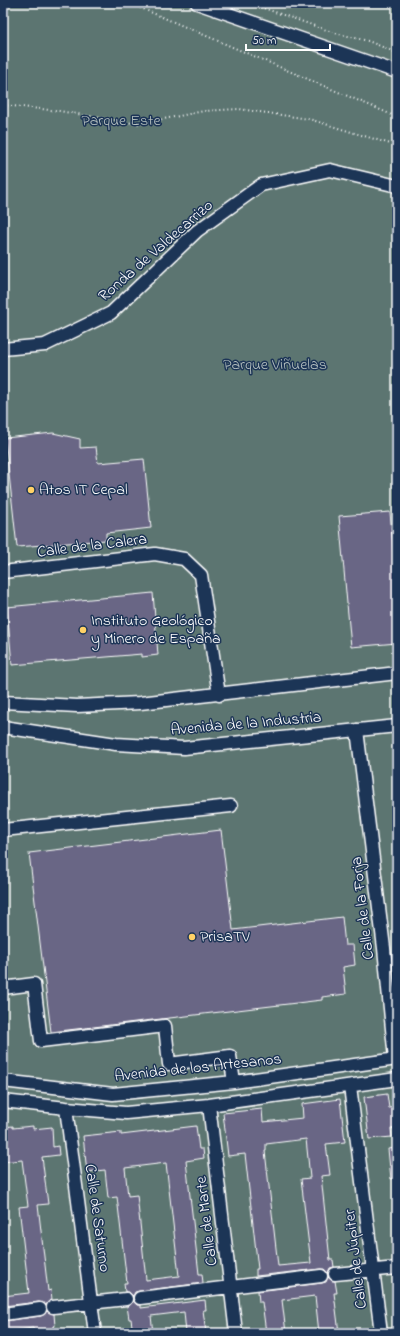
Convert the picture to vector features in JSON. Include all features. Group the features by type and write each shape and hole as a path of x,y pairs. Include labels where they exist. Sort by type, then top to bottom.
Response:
{"street":[{"path":"197,3 397,72"},
{"name":"Ronda de Valdecarrizo","path":"3,349 45,345 111,313 197,231 261,185 330,170 397,186"},
{"name":"Calle de la Calera","path":"3,572 155,554 184,559 201,575 219,695"},
{"name":"Avenida de la Industria","path":"3,702 77,706 140,703 219,695 397,673"},
{"name":"Avenida de la Industria","path":"3,727 116,744 184,748 397,726"},
{"name":"Calle de la Forja","path":"357,730 396,1059"},
{"path":"3,830 231,806"},
{"path":"3,988 34,984 41,1041 165,1026 169,1064 230,1056 234,1082"},
{"name":"Avenida de los Artesanos","path":"3,1081 113,1094 234,1082 396,1059"},
{"path":"3,1101 66,1108 126,1112 209,1105 397,1080"},
{"name":"Calle de Júpiter","path":"350,1086 375,1270 381,1333"},
{"name":"Calle de Marte","path":"209,1105 236,1333"},
{"name":"Calle de Saturno","path":"66,1108 95,1333"},
{"path":"335,1274 397,1268"},
{"path":"140,1298 321,1276"},
{"path":"53,1308 126,1299"},
{"path":"3,1314 40,1309"}],"path":[{"path":"129,3 397,117"},
{"path":"249,3 335,33 368,41 397,53"},
{"path":"3,105 59,111 139,124 204,111 239,110 309,119 397,146"}],"green space":[{"path":"3,3 397,3 397,1333 3,1333"}],"building":[{"path":"53,433 80,439 80,448 96,447 98,463 144,459 151,528 106,533 106,540 17,547 5,438"},
{"path":"390,512 397,593 397,643 351,647 339,516"},
{"name":"Instituto Geológico y Minero de España","path":"153,593 158,655 142,657 142,654 12,665 7,607"},
{"name":"PrisaTV","path":"221,830 233,930 342,917 345,945 353,945 355,965 343,967 346,994 322,997 322,1000 51,1032 29,853"},
{"path":"387,1094 389,1108 397,1107 397,1128 391,1129 392,1137 369,1139 364,1097"},
{"path":"340,1099 345,1142 326,1144 330,1175 321,1176 330,1260 333,1260 334,1267 330,1268 328,1273 324,1269 320,1269 256,1276 256,1269 258,1269 245,1154 228,1156 223,1113 262,1109 263,1122 303,1118 302,1104","holes":["306,1139 310,1178 301,1179 311,1263 278,1266 265,1151 266,1144"]},
{"path":"13,1126 13,1128 33,1126 33,1129 52,1127 53,1147 58,1146 59,1155 42,1157 48,1204 38,1205 48,1291 51,1290 52,1300 46,1305 39,1302 3,1306 3,1296 29,1293 19,1207 28,1206 22,1160 3,1162 3,1127"},
{"path":"196,1126 199,1149 203,1149 204,1158 186,1161 199,1274 202,1274 203,1283 139,1291 135,1292 133,1296 129,1292 125,1292 124,1283 127,1283 117,1197 108,1198 105,1170 87,1172 83,1136 121,1132 121,1135","holes":["166,1163 179,1276 146,1280 137,1195 128,1196 125,1168"]},
{"path":"397,1148 397,1178 391,1179 388,1149"},
{"path":"328,1277 332,1281 335,1281 337,1293 334,1293 339,1333 319,1333 315,1296 282,1300 286,1333 266,1333 262,1302 259,1302 258,1291 322,1283 326,1282"},
{"path":"205,1300 206,1310 203,1310 206,1333 186,1333 184,1312 151,1316 153,1333 133,1333 127,1306 133,1301 137,1305 141,1305 141,1308"},
{"path":"47,1311 54,1314 55,1326 53,1326 53,1333 34,1333 33,1328 3,1332 3,1321 41,1316"}],"place":[{"name":"Atos IT Cepal","path":"31,490"},
{"name":"Instituto Geológico y Minero de España","path":"83,630"},
{"name":"PrisaTV","path":"192,937"}],"park label":[{"name":"Parque Este","path":"121,121"},
{"name":"Parque Viñuelas","path":"275,365"}]}
